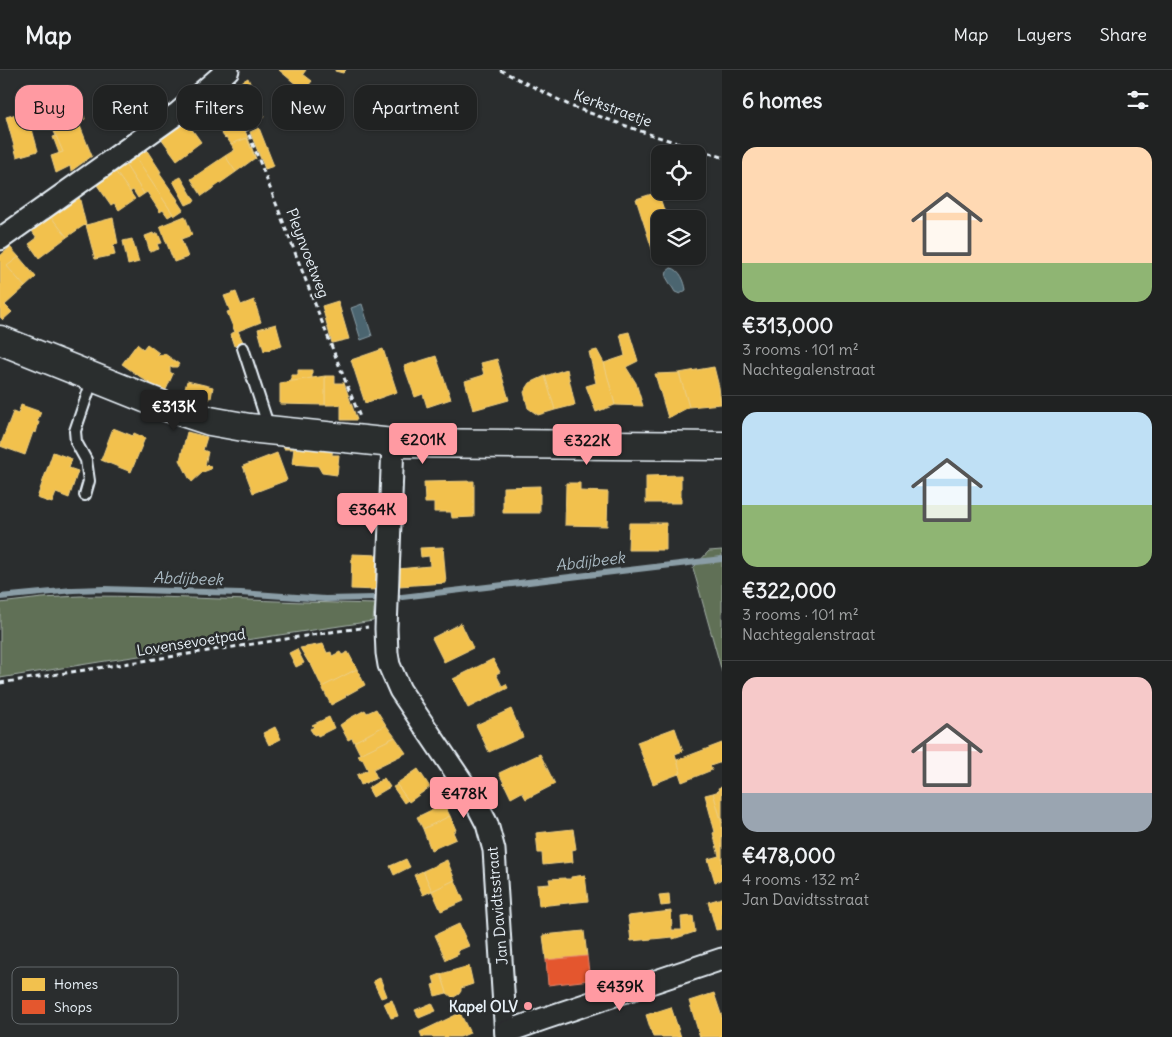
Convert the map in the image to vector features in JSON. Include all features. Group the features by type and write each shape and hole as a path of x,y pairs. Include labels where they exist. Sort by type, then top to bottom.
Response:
{"street":[{"path":"0,239 178,113 226,72"},
{"path":"0,340 170,408 210,421 249,428 382,442 722,446"},
{"name":"Jan Davidtsstraat","path":"382,442 386,628 389,665 400,690 475,801 487,824 494,850 506,1035"},
{"path":"506,1035 722,959"}],"lane":[{"path":"243,348 270,430"},
{"path":"84,495 89,481 86,460 76,442 75,431 93,378"}],"path":[{"name":"Kerkstraetje","path":"500,70 573,107 722,157"},
{"name":"Pleynvoetweg","path":"226,72 330,344 382,442"},
{"name":"Lovensevoetpad","path":"0,682 362,628 386,628"}],"green space":[{"path":"722,550 722,672 693,568 709,551"},
{"path":"80,596 376,604 373,621 0,678 0,603"}],"water":[{"path":"671,268 682,276 686,290 680,294 675,292 666,277 667,271"},
{"path":"362,304 372,336 361,340 351,308"}],"building: Homes":[{"path":"279,70 306,70 303,74 312,81 309,85 297,85"},
{"path":"335,70 346,70 343,73"},
{"path":"248,78 251,85 236,85"},
{"path":"15,114 15,130 32,130 38,151 17,157 6,117"},
{"path":"177,127 177,130 192,130 201,142 177,160 161,138"},
{"path":"53,130 82,130 92,156 71,171 70,166 56,173 51,156 63,152"},
{"path":"219,130 245,130 256,159 247,138 231,144"},
{"path":"260,130 274,166 265,169 250,132"},
{"path":"56,136 63,152 59,153 53,137"},
{"path":"247,138 255,158 236,172 225,156 235,150 231,144"},
{"path":"146,149 183,210 174,216 135,157"},
{"path":"225,156 236,172 202,196 191,179"},
{"path":"135,157 173,214 168,217 163,210 160,212 147,192 144,194 125,164"},
{"path":"125,164 144,194 138,198 133,190 130,192 115,171"},
{"path":"115,171 135,199 119,210 114,203 111,205 97,185"},
{"path":"181,177 195,201 186,205 173,181"},
{"path":"651,194 651,200 661,200 664,210 651,210 651,246 636,199"},
{"path":"79,196 86,225 67,237 51,217"},
{"path":"185,216 192,235 181,239 188,257 174,262 160,226"},
{"path":"51,217 67,237 39,258 29,244 37,238 32,231"},
{"path":"113,218 118,244 113,245 115,255 95,259 86,225"},
{"path":"153,233 154,235 158,233 162,243 157,244 159,249 150,252 145,236"},
{"path":"132,239 139,262 128,265 123,241"},
{"path":"10,247 19,257 7,266 25,287 5,305 12,312 3,320 0,317 0,256"},
{"path":"19,257 36,277 25,287 7,266"},
{"path":"236,292 241,305 254,300 261,322 238,331 243,342 234,346 230,334 235,332 227,312 230,311 224,296"},
{"path":"338,301 349,339 332,343 322,306"},
{"path":"276,324 282,346 264,351 258,329"},
{"path":"629,332 638,361 626,367 636,383 643,406 615,405 604,363 625,356 620,334"},
{"path":"137,344 143,349 147,344 159,353 157,355 165,354 179,364 177,367 170,367 170,372 173,374 165,392 122,364"},
{"path":"383,349 397,392 365,403 351,360"},
{"path":"597,350 604,363 615,405 596,412 586,386 596,383 589,352"},
{"path":"436,356 451,399 427,407 423,394 415,397 404,366"},
{"path":"497,359 509,400 473,410 465,381 484,375 481,363"},
{"path":"714,367 721,404 689,407 679,373"},
{"path":"567,369 575,405 555,410 545,376"},
{"path":"298,370 312,370 312,383 291,383 291,375 298,375"},
{"path":"679,373 689,407 668,418 655,374"},
{"path":"325,376 335,376 335,383 344,383 357,420 341,420 341,405 325,405"},
{"path":"325,376 325,405 280,404 280,383"},
{"path":"545,376 555,410 538,415 528,408 524,392 530,383"},
{"path":"187,381 213,387 208,403 183,397"},
{"path":"21,405 41,412 37,422 39,422 36,433 33,432 25,455 0,446 13,412 18,414"},
{"path":"113,428 133,436 134,433 145,438 131,472 101,460"},
{"path":"187,432 207,437 203,450 208,452 205,465 210,466 211,469 203,472 192,482 180,460"},
{"path":"281,440 295,440 294,449 284,449"},
{"path":"295,440 333,445 332,455 339,455 337,475 322,473 318,466 292,464"},
{"path":"53,452 72,459 69,468 78,471 69,498 56,493 52,503 37,498"},
{"path":"277,453 287,480 253,493 243,466"},
{"path":"681,475 681,503 646,503 646,476"},
{"path":"474,481 474,517 452,518 451,512 434,512 434,503 425,503 424,482"},
{"path":"566,483 580,483 580,491 608,492 607,526 565,525"},
{"path":"540,486 540,513 503,513 503,487"},
{"path":"629,523 666,523 666,550 628,550"},
{"path":"443,547 446,583 399,586 398,569 430,566 429,556 421,557 420,548"},
{"path":"352,554 379,555 378,590 351,589"},
{"path":"461,623 473,648 444,662 432,638"},
{"path":"323,644 327,653 331,652 332,656 340,652 342,655 348,652 357,669 322,687 310,662 300,648"},
{"path":"297,649 304,663 296,667 289,653"},
{"path":"493,659 500,672 496,674 502,686 506,684 508,688 468,708 453,679"},
{"path":"357,669 365,685 331,705 322,687"},
{"path":"376,709 386,725 354,742 352,738 348,740 340,725 365,710 367,713"},
{"path":"511,709 523,737 489,752 476,725"},
{"path":"329,717 334,728 318,736 317,734 314,735 310,729 314,727 312,725"},
{"path":"386,725 395,737 360,754 354,742"},
{"path":"275,727 281,739 269,745 263,733"},
{"path":"675,728 683,751 675,754 681,773 653,784 637,742"},
{"path":"395,737 406,753 373,769 377,778 361,785 357,775 368,770 362,758 360,759 358,755"},
{"path":"722,743 722,762 710,766 712,770 682,782 677,760"},
{"path":"540,754 555,784 526,799 522,792 511,798 499,773"},
{"path":"418,769 430,787 409,802 396,784"},
{"path":"384,778 390,787 373,797 368,788"},
{"path":"397,785 408,800 404,803 393,787"},
{"path":"722,787 722,823 713,793 719,791 718,788"},
{"path":"713,793 722,823 722,880 715,882 708,859 719,856 705,795"},
{"path":"444,804 450,816 423,829 417,817"},
{"path":"450,816 456,830 453,832 456,839 431,850 423,829"},
{"path":"573,829 576,849 572,850 573,862 543,865 542,853 538,853 536,833"},
{"path":"406,859 410,867 394,875 390,866"},
{"path":"447,860 455,880 432,891 423,871"},
{"path":"423,871 432,891 423,895 414,875"},
{"path":"585,875 588,901 539,906 537,885 550,884 549,879 571,879 571,877"},
{"path":"455,880 464,901 441,911 432,891"},
{"path":"669,894 670,905 661,906 659,895"},
{"path":"722,898 722,929 716,930 708,902"},
{"path":"671,911 672,930 682,930 681,917 693,916 695,932 673,939 673,937 631,941 628,916"},
{"path":"459,924 469,946 457,951 459,954 446,960 435,935"},
{"path":"584,931 587,956 546,960 543,935"},
{"path":"469,966 473,984 461,988 459,994 452,997 447,993 441,974"},
{"path":"441,974 447,993 435,996 432,985 435,984 433,977"},
{"path":"380,978 387,996 381,998 373,981"},
{"path":"714,993 722,1017 722,1037 700,1037 689,1001"},
{"path":"392,1000 398,1016 391,1018 384,1003"},
{"path":"432,1003 436,1011 419,1018 415,1010"},
{"path":"671,1007 681,1037 653,1037 646,1015"},
{"path":"460,1013 470,1033 460,1037 422,1037 420,1032"}],"building: Shops":[{"path":"587,956 590,980 548,985 546,960"}],"waterway":[{"name":"Abdijbeek","path":"402,597 722,559"},
{"name":"Abdijbeek","path":"0,597 104,589 241,593 325,599 375,598"}],"place":[{"name":"Kapel OLV","path":"528,1006"}]}
